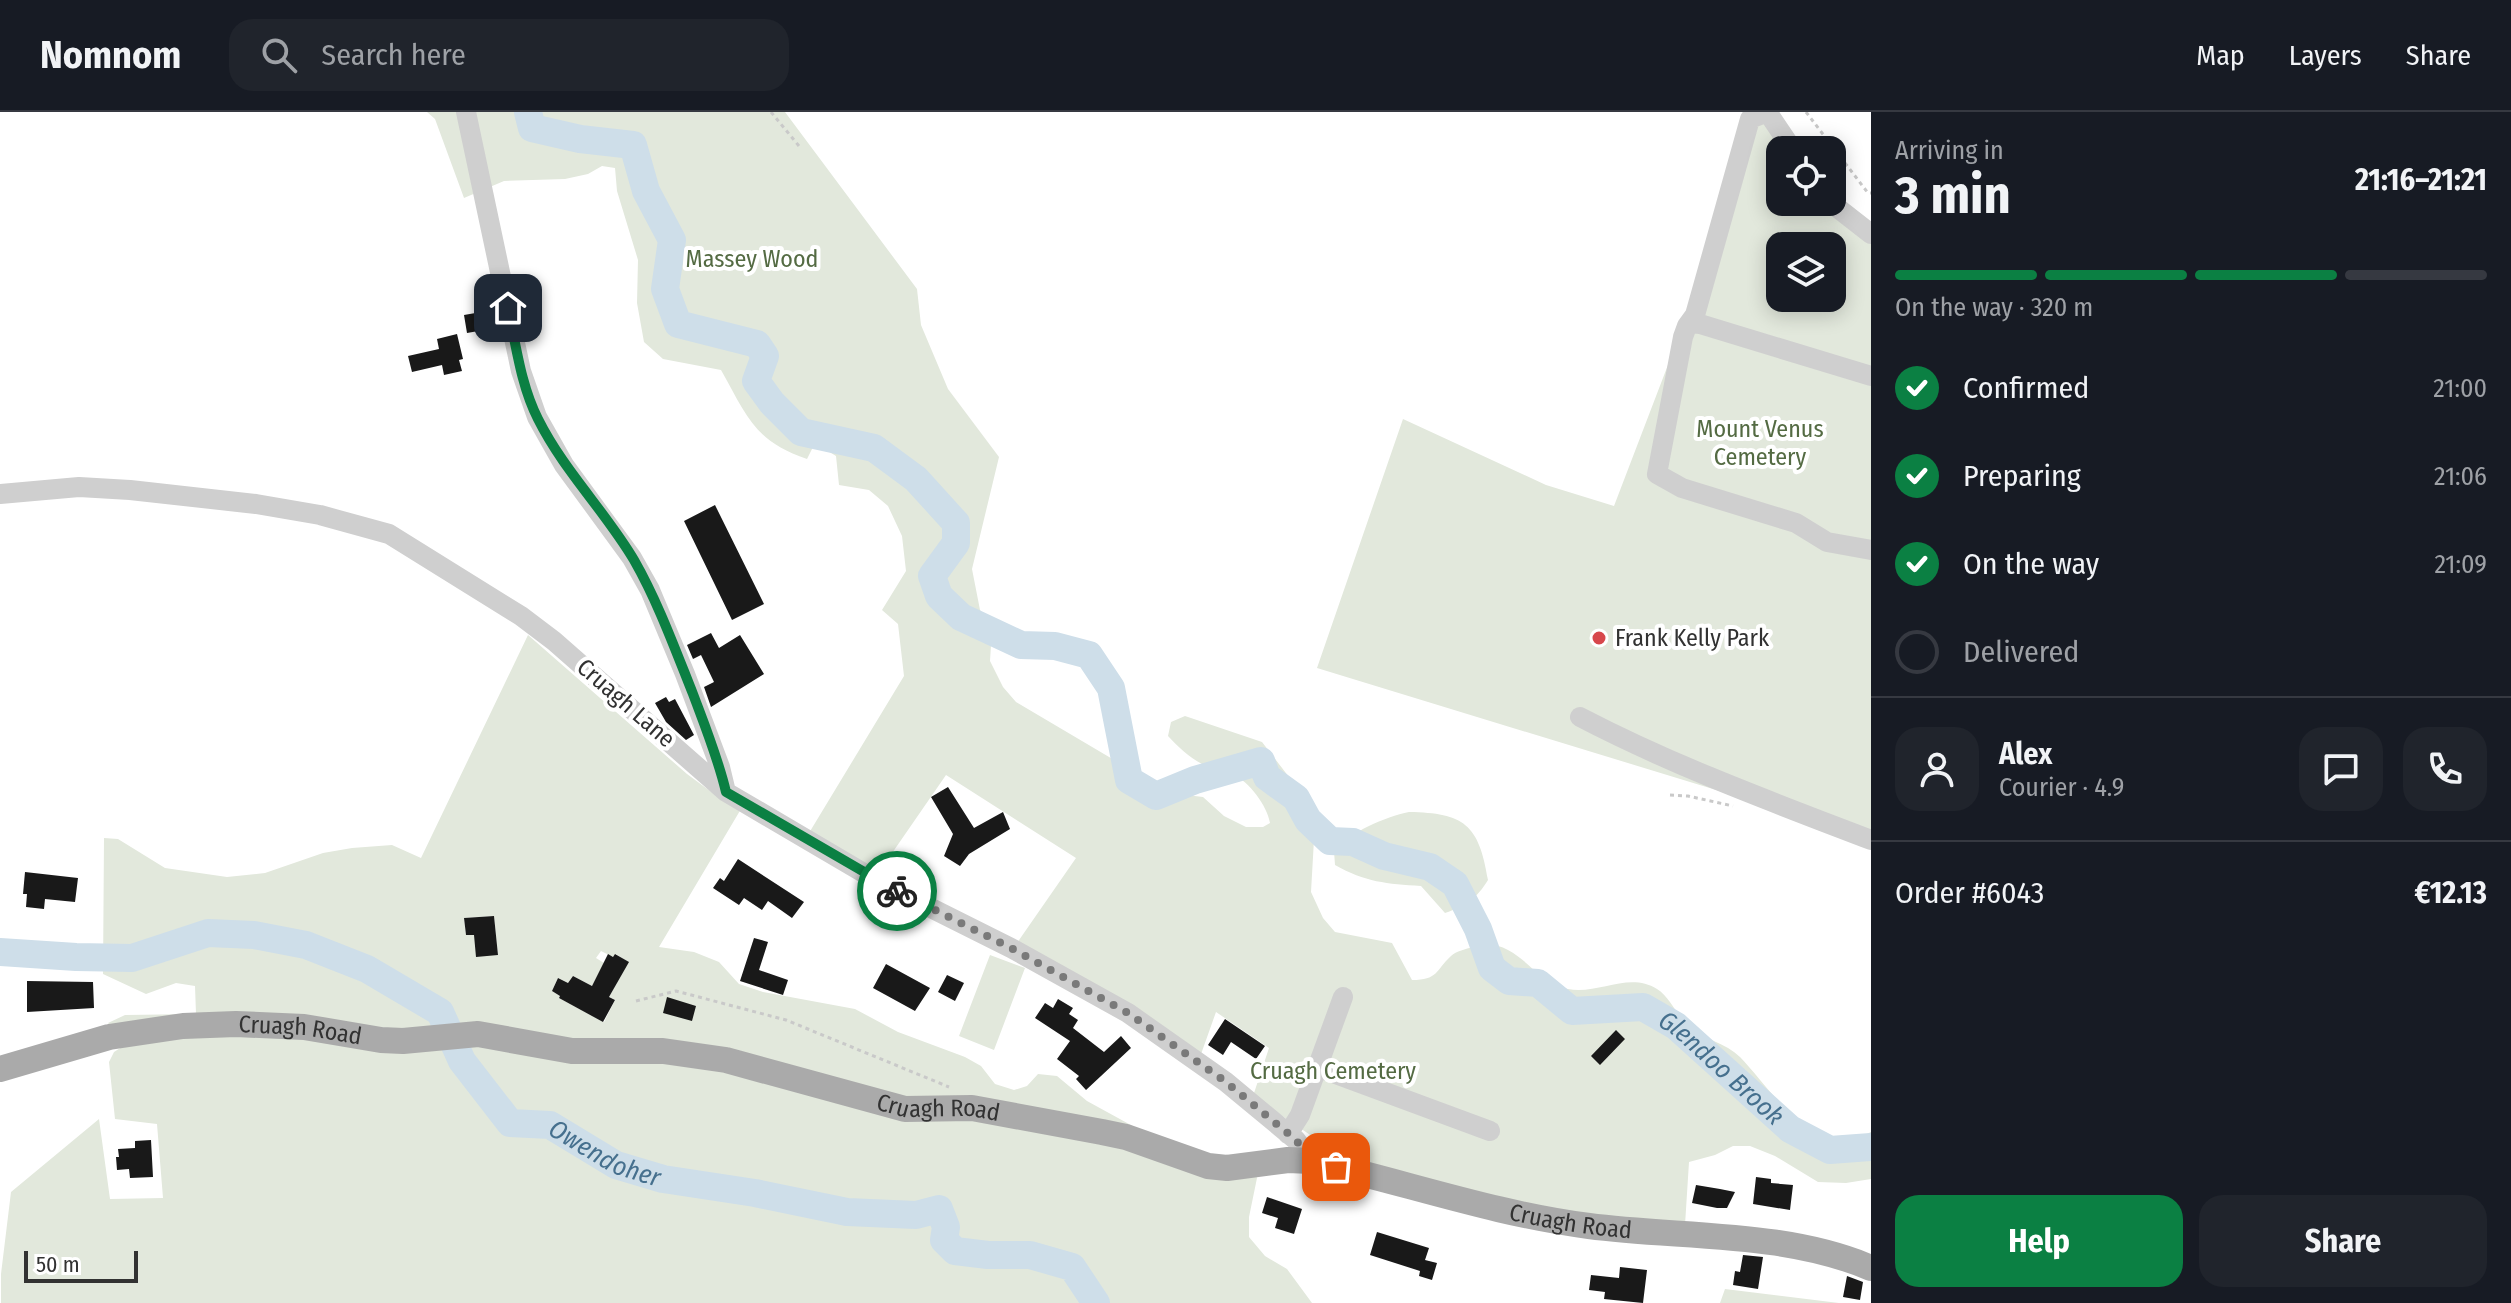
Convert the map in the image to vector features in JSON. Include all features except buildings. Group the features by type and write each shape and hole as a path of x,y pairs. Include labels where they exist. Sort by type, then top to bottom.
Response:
{"main road":[{"name":"Cruagh Road","path":"0,1069 97,1040 183,1026 272,1024 381,1040 478,1034 572,1051 697,1054 905,1109 972,1108 1126,1137 1208,1166 1227,1168 1288,1160 1311,1161 1510,1213 1590,1226 1769,1243 1851,1259 1871,1268"}],"street":[{"path":"466,112 521,371 537,417 564,465 615,533 650,590 704,724 726,792"},
{"path":"1784,136 1765,113 1750,119 1691,323 1683,337 1657,474 1682,488 1796,523 1827,542 1871,550"},
{"path":"1846,214 1871,234"},
{"path":"1691,323 1871,376"},
{"name":"Cruagh Lane","path":"0,494 79,487 130,490 281,509 389,534 521,616 554,641 726,792 879,882 1011,948 1128,1013 1226,1082 1288,1134 1311,1161"},
{"path":"1580,717 1636,746 1871,840"},
{"path":"1288,1134 1300,1115 1343,997"},
{"path":"1317,1067 1490,1131"}],"path":[{"path":"771,112 799,146"},
{"path":"1806,112 1871,193"},
{"path":"636,1001 676,991 786,1020 954,1089"}],"green space":[{"path":"427,112 785,112 917,289 921,325 948,389 999,457 972,569 980,610 992,629 990,661 1003,687 1016,702 1170,793 1203,797 1224,816 1246,827 1263,827 1270,823 1251,788 1233,774 1197,761 1168,736 1171,722 1185,716 1262,742 1308,796 1315,822 1311,892 1323,918 1335,932 1392,943 1412,980 1432,976 1453,954 1484,944 1509,951 1546,980 1568,989 1636,982 1657,989 1688,1026 1740,1057 1781,1104 1813,1131 1831,1138 1850,1139 1871,1132 1871,1179 1846,1183 1818,1182 1775,1156 1750,1146 1733,1146 1689,1162 1685,1225 1553,1212 1341,1156 1253,1096 1269,1048 1216,1012 1200,1057 1017,943 1076,858 946,775 879,872 809,833 904,676 898,624 882,610 906,571 902,536 888,506 869,490 839,485 836,456 815,443 807,459 789,452 763,435 746,414 721,370 663,359 644,342 637,303 638,260 617,191 615,168 602,166 588,174 565,179 504,181 464,198 435,119"},
{"name":"Frank Kelly Park","path":"1747,112 1782,136 1766,136 1766,216 1846,216 1846,205 1855,214 1871,222 1871,849 1726,793 1317,668 1403,419 1546,485 1614,506 1684,323"},
{"path":"528,635 687,774 725,802 741,809 659,947 694,952 719,962 739,984 763,992 855,1009 898,1032 965,1057 981,1066 995,1084 1014,1090 1027,1086 1038,1074 1057,1076 1087,1101 1160,1141 1216,1156 1250,1156 1257,1178 1249,1217 1249,1237 1265,1256 1287,1269 1312,1303 1,1303 1,1274 11,1192 99,1119 110,1199 163,1198 157,1124 115,1119 109,1062 114,1052 125,1045 108,1023 125,1015 196,1014 195,986 176,983 146,994 103,974 104,838 118,839 165,868 227,877 265,873 323,853 352,848 392,845 421,858","holes":["494,916 498,955 474,935 466,935 464,918","601,951 613,957 616,954 628,962 609,997 615,1000 604,1022 559,998 552,991 558,978 568,983 573,976 592,986 604,963 596,958"]},
{"path":"1409,812 1456,819 1474,834 1488,880 1480,892 1465,904 1445,913 1421,886 1376,881 1335,865 1334,851 1349,838 1379,822"},
{"path":"990,955 1025,968 994,1050 959,1036"},
{"path":"1725,1289 1839,1303 1720,1303"}],"waterway":[{"name":"Glendoo Brook","path":"528,112 532,128 580,139 633,145 646,191 672,240 665,289 678,324 757,344 765,356 756,381 772,403 801,432 874,448 916,479 956,523 956,543 932,576 939,596 961,617 1021,645 1055,646 1089,655 1111,688 1129,780 1156,796 1195,780 1261,761 1267,777 1296,798 1308,820 1330,841 1353,842 1384,856 1430,867 1455,884 1478,929 1492,968 1509,981 1538,983 1572,1011 1643,1007 1676,1026 1790,1129 1830,1150 1871,1147"},
{"name":"Owendoher","path":"0,952 132,958 208,933 254,935 306,945 367,969 440,1012 462,1061 510,1123 550,1125 616,1165 663,1179 755,1193 847,1212 916,1215 939,1209 946,1227 944,1240 955,1251 1030,1255 1072,1267 1096,1303"}],"way so far":[{"path":"897,891 1011,948 1128,1013 1226,1082 1296,1140 1311,1161 1336,1167"}],"place":[{"name":"Frank Kelly Park","path":"1599,638"}],"route":[{"path":"508,308 521,371 537,417 564,465 607,520 650,590 704,724 726,792 897,891"}],"park label":[{"name":"Massey Wood","path":"752,259"},
{"name":"Mount Venus Cemetery","path":"1760,443"},
{"name":"Cruagh Cemetery","path":"1333,1071"}]}
